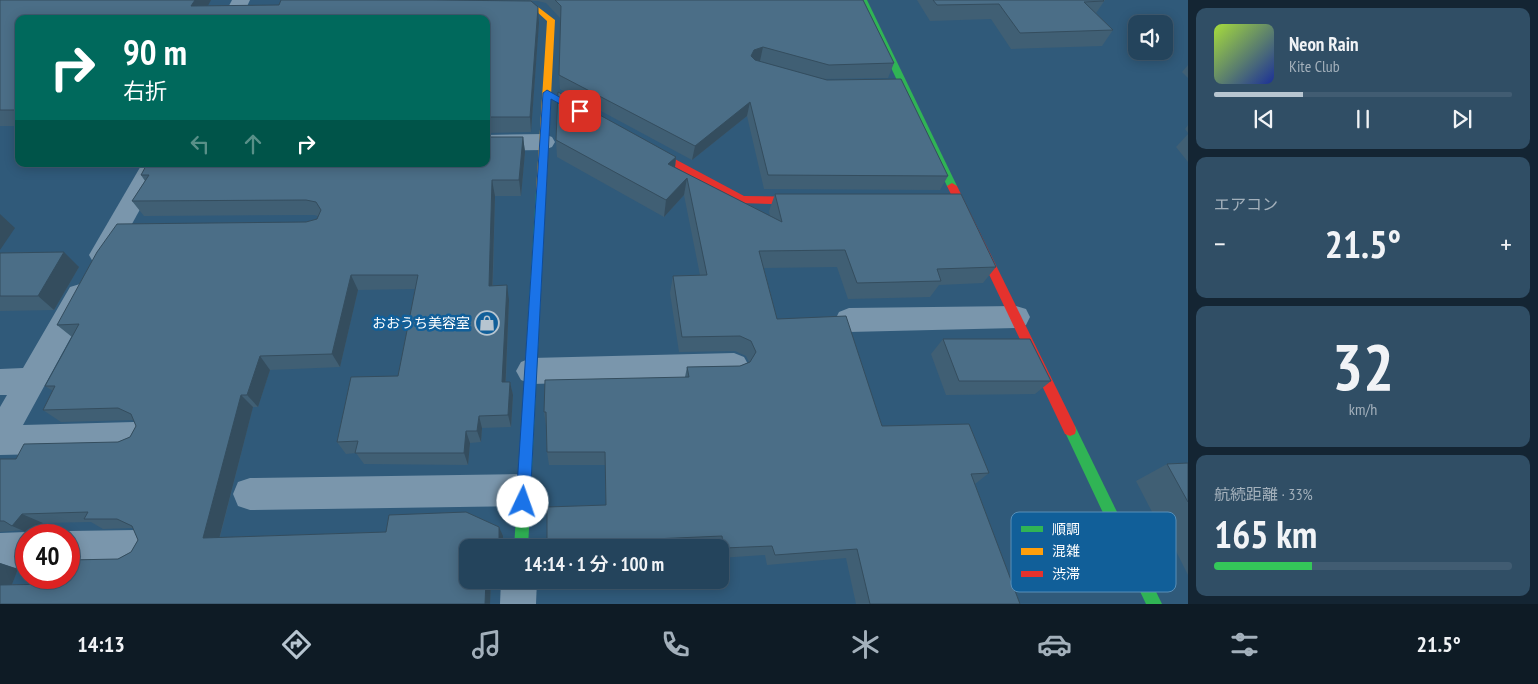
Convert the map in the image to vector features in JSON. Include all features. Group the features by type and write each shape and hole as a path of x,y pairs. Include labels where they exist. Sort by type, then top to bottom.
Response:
{"street":[{"path":"863,0 895,85 1016,317 1110,512"},
{"path":"490,8 538,9 551,20 551,95 544,142 521,539"},
{"path":"632,139 742,200 824,201"},
{"path":"490,143 544,142"},
{"path":"134,437 0,438 151,167"},
{"path":"118,228 147,228"},
{"path":"849,320 1016,317"},
{"path":"530,371 734,366"},
{"path":"0,382 32,381"},
{"path":"250,494 524,490"},
{"path":"80,549 135,548"},
{"path":"0,551 15,550"},
{"path":"518,604 519,589"},
{"path":"1148,592 1154,604"}],"building":[{"path":"0,0 195,0 191,6 279,5 281,0 531,1 538,7 530,117 490,117 490,15 15,15 15,110 0,110"},
{"path":"555,0 863,0 894,63 829,65 763,47 754,50 751,56 755,60 827,80 901,79 948,176 768,175 750,102 695,146 559,75 561,6"},
{"path":"933,0 1103,0 1084,2 1113,30 1020,33 999,4 937,5"},
{"path":"558,92 676,157 668,164 782,222 775,194 961,194 996,267 937,269 941,281 857,283 845,250 759,251 777,319 846,316 882,426 969,424 989,473 971,474 1011,580 1011,592 1015,592 1020,604 870,604 857,549 775,555 772,546 729,548 729,539 722,539 722,536 653,539 547,539 547,507 606,505 605,452 547,452 546,412 544,412 545,380 689,377 687,367 740,366 750,362 756,352 751,341 740,336 682,337 673,276 707,275 687,178 666,200 556,140"},
{"path":"490,137 523,137 519,180 492,180 489,286 507,285 502,382 510,382 508,415 479,416 477,431 466,431 464,453 355,453 358,441 337,442 351,377 398,376 418,275 351,275 332,354 260,356 247,395 241,395 203,538 386,532 389,515 466,512 499,527 499,539 459,539 459,589 486,589 485,604 0,604 0,585 15,585 15,589 80,589 80,560 118,559 131,552 138,540 132,526 117,519 84,519 88,512 22,514 12,526 4,521 0,521 0,459 16,459 24,444 118,442 130,437 136,426 131,414 118,408 43,410 55,386 45,386 79,324 57,325 97,252 117,224 306,222 317,219 321,210 316,202 306,200 132,201 149,175 141,175 145,167 490,167"},
{"path":"64,252 38,296 0,296 0,253"},
{"path":"943,339 1030,339 1051,381 959,381"},
{"path":"1188,463 1188,502 1167,464"}],"traffic: fast":[{"path":"863,0 952,186"},
{"path":"522,539 541,191"},
{"path":"1070,430 1110,512"},
{"path":"1148,592 1154,604"}],"traffic: slow":[{"path":"502,9 538,9 551,20 541,191"}],"traffic: jam":[{"path":"643,145 742,200 811,201"},
{"path":"952,186 1070,430"}],"place":[{"name":"おおうち美容室","path":"487,323"}],"route":[{"path":"523,502 547,93 580,111"}]}
